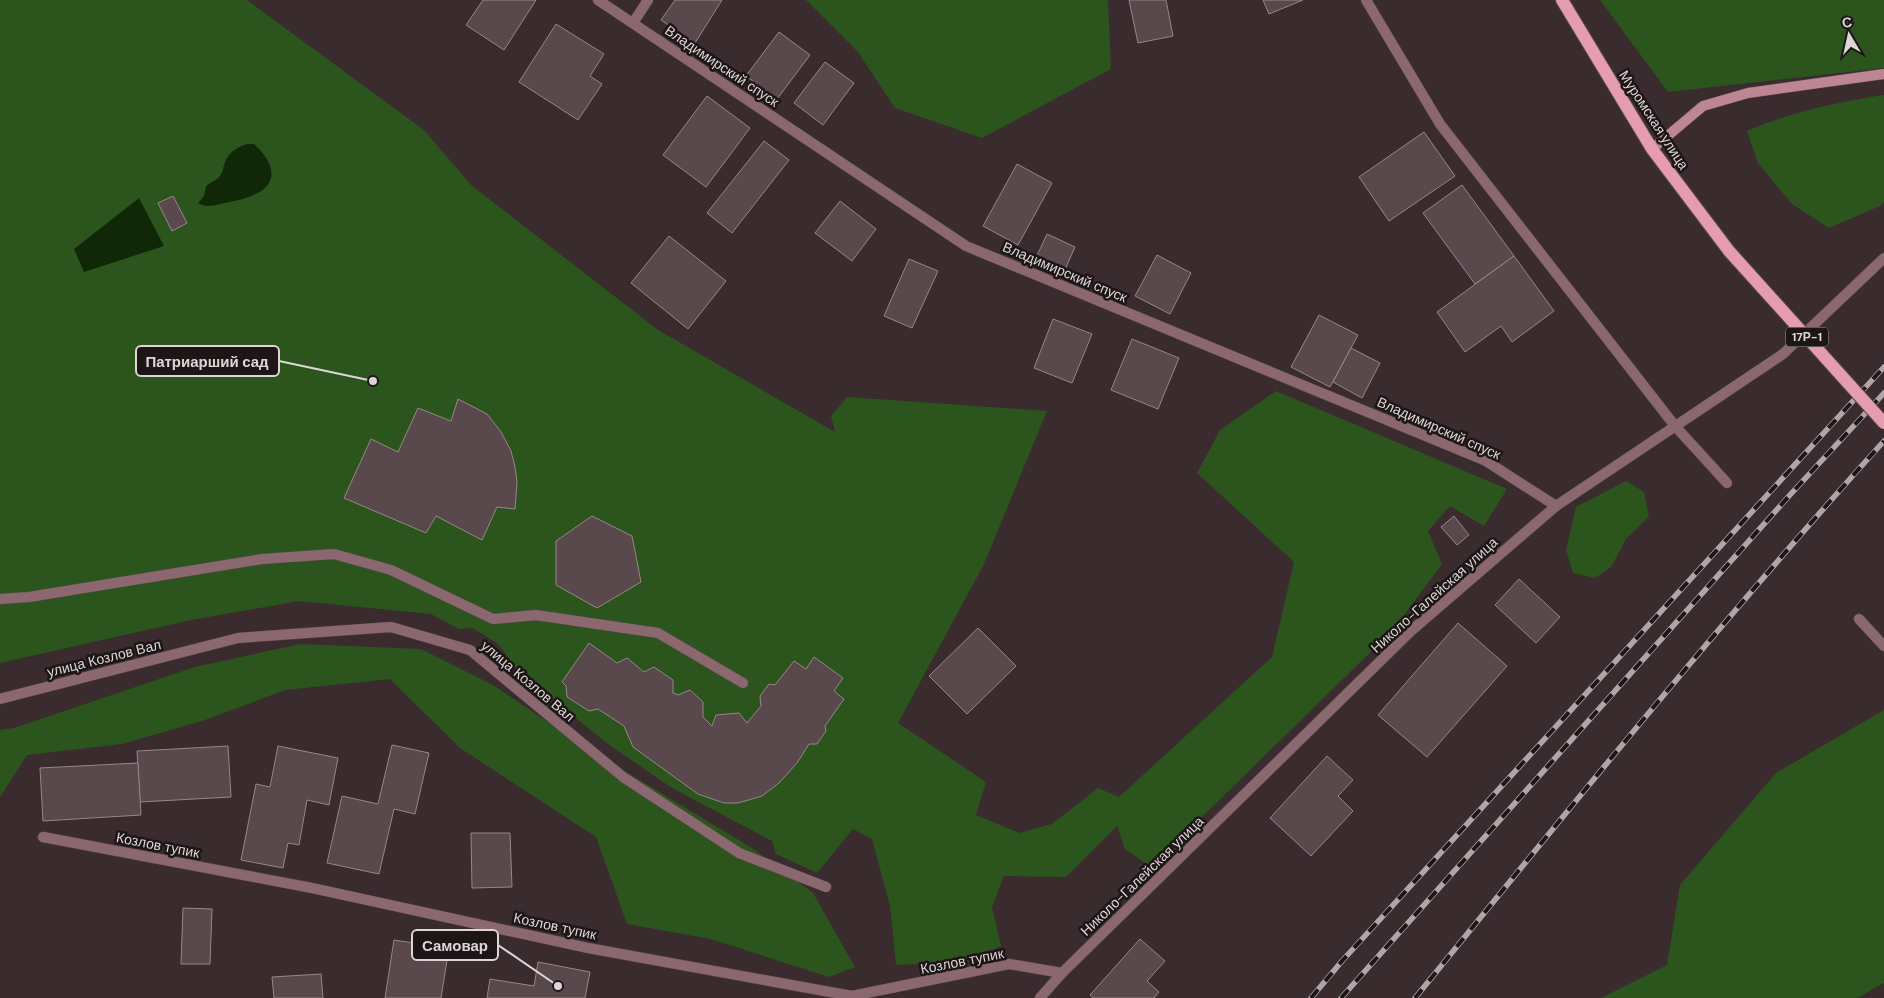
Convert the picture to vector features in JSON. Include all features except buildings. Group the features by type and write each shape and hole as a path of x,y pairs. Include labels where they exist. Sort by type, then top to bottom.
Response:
{"main road":[{"name":"Муромская улица","path":"1562,0 1652,149 1729,251 1884,423"}],"street":[{"name":"Владимирский спуск","path":"598,0 966,246 1486,461 1556,506"},
{"path":"633,23 648,0"},
{"path":"1366,0 1440,124 1675,426 1727,483"},
{"path":"1652,149 1703,106 1748,93 1884,74"},
{"name":"Николо-Галейская улица","path":"1040,998 1062,973 1411,631 1556,506 1783,354 1884,258"},
{"path":"0,599 29,597 262,559 334,554 391,570 493,619 536,615 658,634 743,683"},
{"path":"1859,618 1884,646"},
{"name":"улица Козлов Вал","path":"0,699 238,638 391,627 470,650 623,777 740,853 826,887"},
{"name":"Козлов тупик","path":"43,837 312,888 588,948 852,996 1009,964 1062,973"}],"shaded area":[{"path":"0,0 247,0 424,130 471,185 658,330 835,432 831,416 847,397 1047,411 984,564 898,723 986,782 976,815 1019,833 1052,824 1098,788 1119,797 1272,657 1294,562 1197,473 1220,430 1276,391 1507,489 1484,526 1450,506 1428,531 1442,564 1393,630 1151,867 1125,849 1117,826 1066,877 1004,876 992,907 1001,946 967,961 896,965 890,906 872,839 853,829 817,873 776,854 772,841 672,788 608,744 520,673 498,644 472,628 459,629 431,614 299,601 191,620 0,663"},
{"path":"806,0 1108,0 1111,69 982,138 895,108 858,52"},
{"path":"1600,0 1884,0 1884,68 1668,92"},
{"path":"1884,95 1884,202 1880,206 1829,228 1792,204 1758,163 1747,131 1780,118 1814,108"},
{"path":"247,144 254,144 265,156 270,166 271,175 269,183 263,190 242,199 210,206 198,203 204,196 206,186 216,180 222,172 229,155 237,148"},
{"path":"139,198 164,246 84,272 74,249"},
{"path":"1626,481 1644,492 1649,516 1626,539 1611,567 1595,578 1573,573 1566,550 1576,507"},
{"path":"300,644 421,649 493,685 579,743 755,850 813,893 855,967 829,977 711,939 627,924 596,837 460,748 390,679 285,690 205,720 122,744 27,755 0,797 0,730 14,728 195,667"},
{"path":"1884,710 1884,983 1857,998 1601,998 1667,965 1680,885 1776,773"}],"railway":[{"path":"1311,998 1342,961 1884,367"},
{"path":"1341,998 1789,496 1884,393"},
{"path":"1415,998 1704,647 1884,441"}],"place":[{"name":"Патриарший сад","path":"373,381"},
{"name":"Самовар","path":"558,986"}]}
